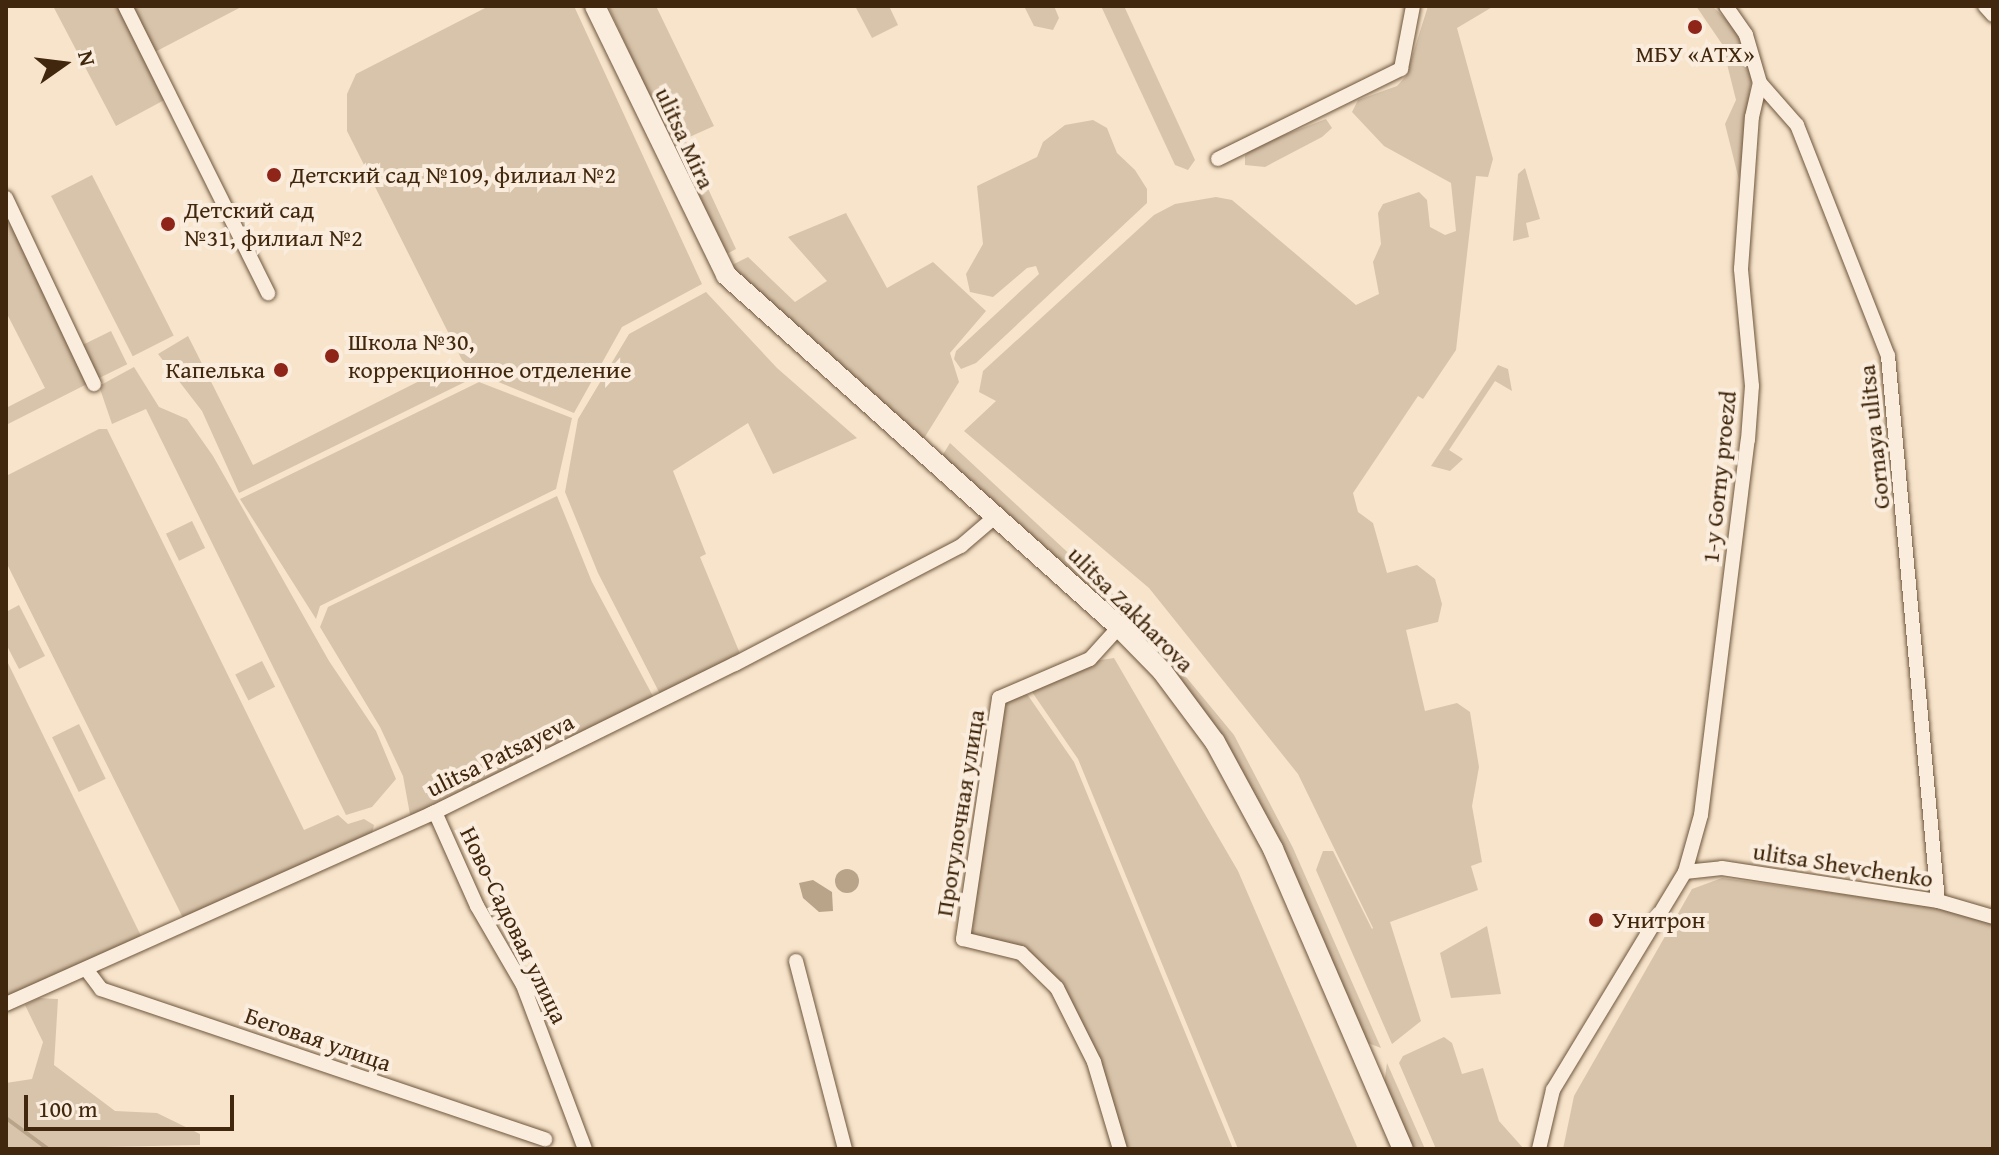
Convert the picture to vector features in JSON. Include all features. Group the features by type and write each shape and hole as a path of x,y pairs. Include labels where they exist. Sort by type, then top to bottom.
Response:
{"main road":[{"name":"ulitsa Mira","path":"595,6 688,204 720,267 737,287"},
{"name":"ulitsa Zakharova","path":"737,287 1119,627 1162,671 1215,742 1273,849 1403,1149"}],"street":[{"path":"125,6 268,293"},
{"path":"1218,159 1401,69 1413,6"},
{"name":"Gornaya ulitsa","path":"1726,6 1746,35 1760,83 1797,125 1893,376 1938,901"},
{"path":"1985,6 1993,15"},
{"name":"1-y Gorny proezd","path":"1539,1149 1553,1090 1685,872 1701,815 1748,440 1752,386 1741,269 1752,117 1760,83"},
{"path":"6,198 94,384"},
{"name":"ulitsa Patsayeva","path":"6,1004 435,812 961,546 996,516"},
{"name":"Прогулочная улица","path":"1119,627 1090,659 999,698 963,939 1021,953 1057,988 1094,1062 1120,1149"},
{"name":"Ново-Садовая улица","path":"435,812 477,906 523,985 585,1149"},
{"name":"ulitsa Shevchenko","path":"1685,872 1722,868 1938,901 1993,917"},
{"path":"796,961 844,1149"},
{"name":"Беговая улица","path":"86,969 101,989 545,1139"}],"shaded area":[{"path":"53,6 122,6 168,98 116,126"},
{"path":"129,6 243,6 153,53"},
{"path":"489,6 574,6 702,284 622,327 574,413 479,374 462,360 347,131 347,94 356,74"},
{"path":"608,6 656,6 714,126 685,139 736,249 723,256"},
{"path":"855,6 889,6 898,25 872,38"},
{"path":"1024,6 1054,6 1059,18 1053,30 1034,26"},
{"path":"1101,6 1124,6 1195,160 1188,170 1175,165"},
{"path":"1428,6 1494,6 1457,28 1493,159 1488,177 1476,176 1456,350 1423,399 1418,396 1353,493 1358,512 1373,523 1387,573 1417,565 1435,579 1442,604 1438,622 1406,630 1425,711 1457,703 1470,712 1479,767 1472,806 1482,862 1471,866 1478,890 1390,922 1421,1021 1392,1044 1316,870 1323,851 1333,851 1373,928 1298,774 1149,588 964,431 996,401 979,392 983,371 1154,215 1175,204 1216,197 1232,200 1356,305 1379,294 1373,262 1381,244 1378,213 1383,204 1419,192 1427,200 1430,227 1445,235 1456,231 1451,183 1384,146 1352,112 1358,100 1397,86 1406,76"},
{"path":"1696,6 1712,6 1735,28 1752,73 1739,180 1725,124 1736,100 1722,44"},
{"path":"1326,119 1332,128 1322,137 1265,167 1245,165 1245,155 1255,146"},
{"path":"1093,120 1107,128 1117,153 1135,170 1147,189 1147,203 976,363 961,369 954,359 956,351 1039,274 1036,266 1027,268 993,297 970,292 966,274 983,244 977,186 1037,157 1043,142 1065,125"},
{"path":"1525,168 1540,219 1526,223 1529,237 1513,241 1518,174"},
{"path":"92,175 174,335 133,356 51,196"},
{"path":"6,204 91,382 6,425 6,408 45,388 6,312"},
{"path":"846,213 887,288 933,262 986,311 950,353 959,382 923,440 728,267 748,257 795,302 827,281 788,237"},
{"path":"706,292 777,368 857,438 773,474 748,423 673,471 706,554 700,557 741,656 661,696 598,573 565,492 578,419 629,334"},
{"path":"111,331 127,364 97,379 80,346"},
{"path":"188,336 253,465 453,364 473,378 239,493 202,411 158,354"},
{"path":"1498,365 1508,369 1512,391 1495,381 1449,450 1463,459 1450,471 1431,466"},
{"path":"134,367 159,407 187,419 213,456 329,661 376,731 396,779 372,807 346,815 146,409 112,424 99,386"},
{"path":"479,382 572,418 556,489 320,606 316,619 240,499"},
{"path":"99,429 107,429 304,830 338,815 348,824 364,819 374,825 371,838 184,920 6,562 6,476"},
{"path":"950,443 1134,614 1234,735 1293,848 1381,1048 1368,1043 1258,800 1225,741 942,456"},
{"path":"557,496 592,582 655,700 411,820 403,776 380,727 320,627 328,607"},
{"path":"192,521 205,548 179,561 166,534"},
{"path":"19,605 45,656 19,669 6,644 6,612"},
{"path":"1114,658 1238,871 1358,1149 1238,1149 1078,759 1030,689 1094,661"},
{"path":"6,659 142,938 6,1000"},
{"path":"262,661 275,687 248,700 235,675"},
{"path":"1027,694 1074,762 1233,1149 1126,1149 1098,1060 1023,949 972,934 995,744 1007,700"},
{"path":"79,724 106,779 79,792 52,737"},
{"path":"847,869 855,873 859,881 855,889 847,893 839,889 835,881 839,873"},
{"path":"1722,878 1937,907 1993,923 1993,1149 1563,1149 1574,1096 1692,889"},
{"path":"813,880 832,892 833,911 819,912 803,898 799,883"},
{"path":"1487,926 1501,994 1451,998 1440,953"},
{"path":"39,998 58,999 54,1065 115,1111 157,1113 200,1134 200,1145 6,1149 6,1083 32,1079 43,1042 25,1005"},
{"path":"1444,1037 1452,1043 1462,1074 1483,1068 1499,1121 1524,1149 1436,1149 1399,1063 1403,1056"},
{"path":"1387,1063 1425,1149 1413,1149 1384,1084"}],"waterway":[{"path":"6,1118 48,1149"}],"place":[{"name":"МБУ «АТХ»","path":"1695,27"},
{"name":"Детский сад №109, филиал №2","path":"274,175"},
{"name":"Детский сад №31, филиал №2","path":"168,224"},
{"name":"Школа №30, коррекционное отделение","path":"332,356"},
{"name":"Капелька","path":"281,370"},
{"name":"Унитрон","path":"1596,920"}]}
